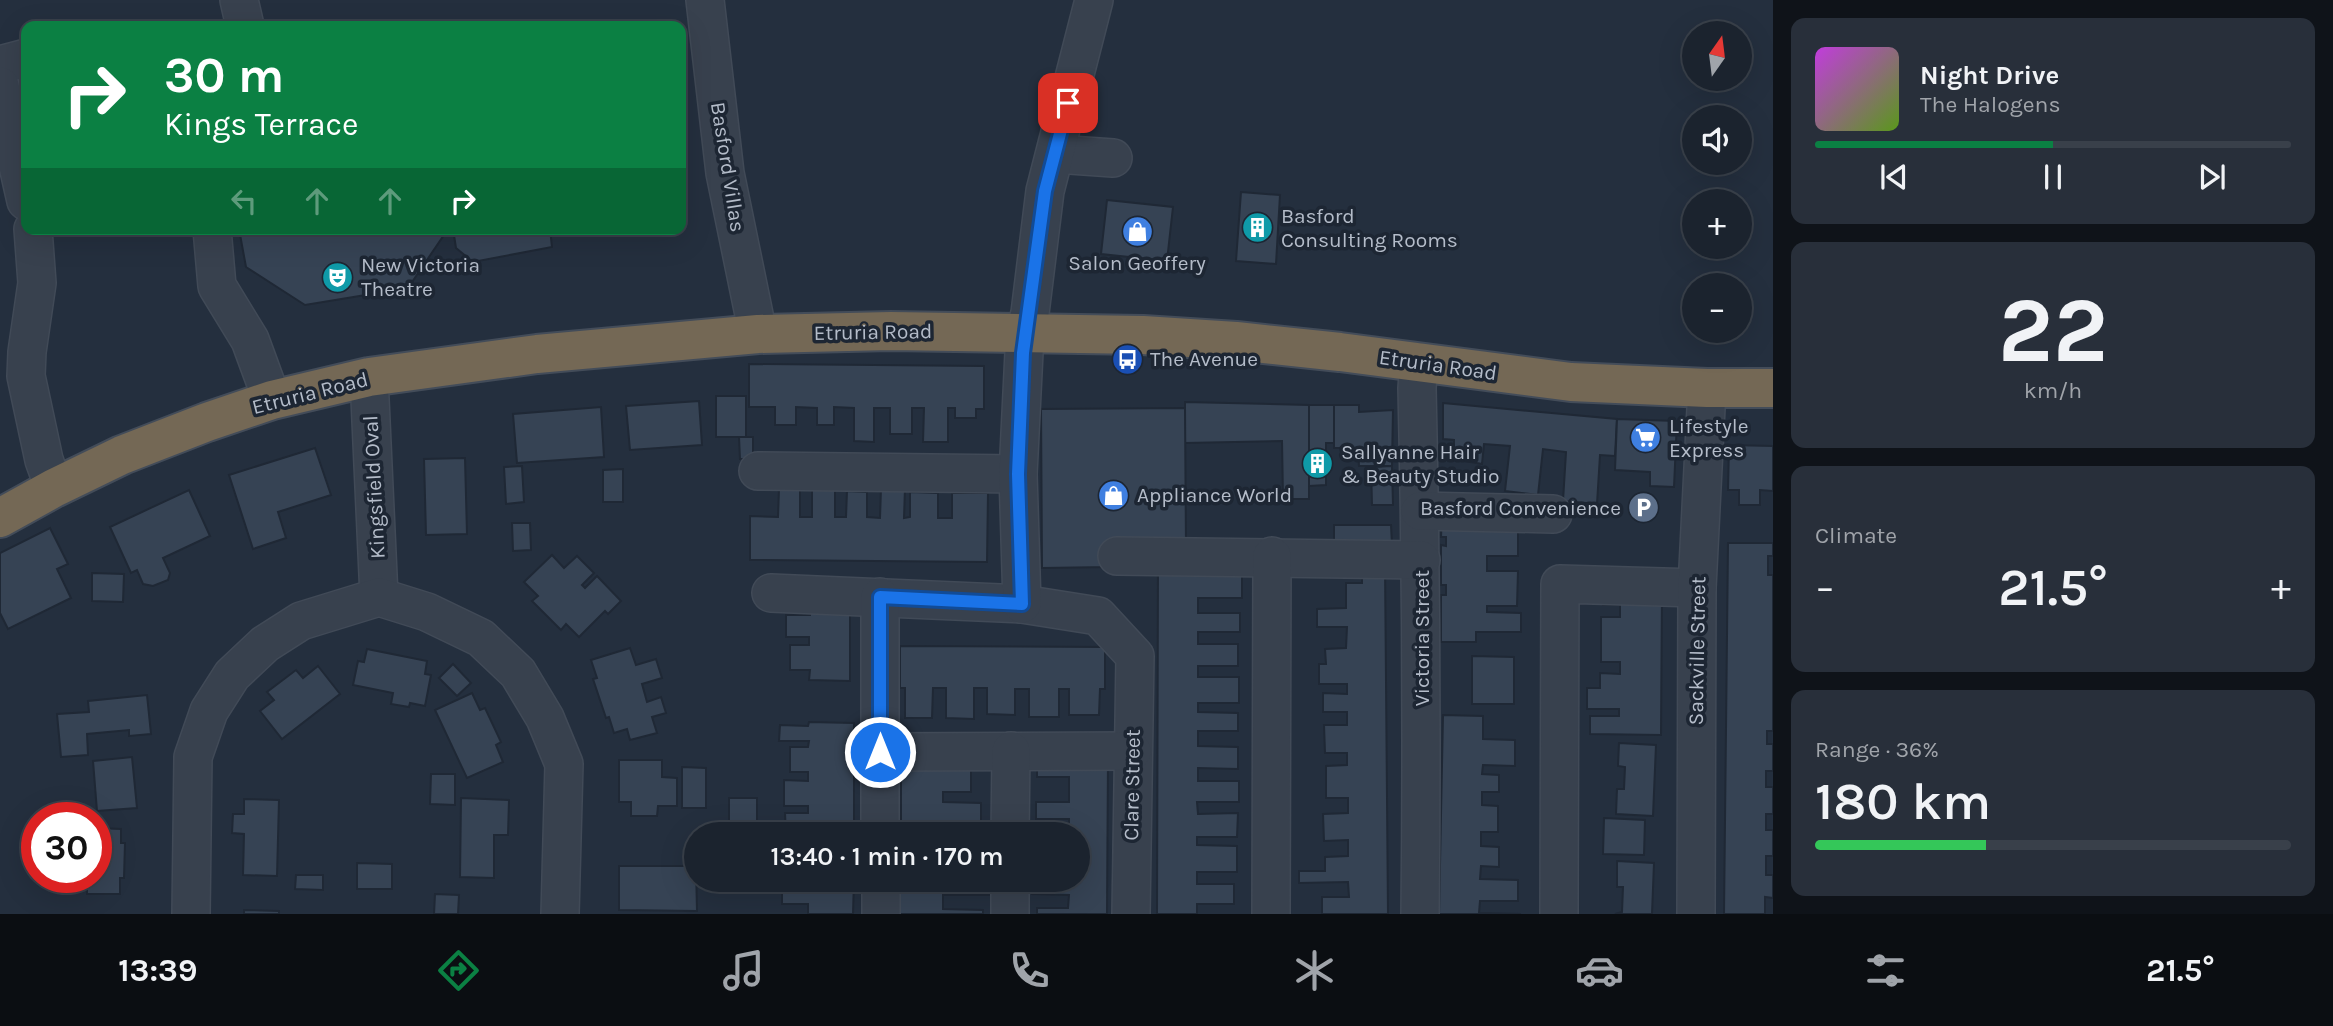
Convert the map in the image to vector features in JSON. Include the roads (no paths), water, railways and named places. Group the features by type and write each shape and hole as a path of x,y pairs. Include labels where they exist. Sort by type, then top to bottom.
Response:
{"highway":[{"name":"Etruria Road","path":"0,519 54,488 134,451 272,400 369,377 537,354 758,334 1025,332 1143,335 1236,341 1571,382 1773,388"}],"street":[{"path":"239,0 244,21"},
{"name":"Basford Villas","path":"705,0 725,173 758,334"},
{"path":"771,593 1022,604 1018,474 1025,332 1030,313 1045,191 1094,0"},
{"path":"0,65 21,59"},
{"path":"0,86 21,179"},
{"path":"1056,154 1113,158"},
{"path":"33,235 37,283 26,376 44,460 54,488"},
{"path":"213,235 217,286 250,340 272,400"},
{"name":"Victoria Street","path":"1419,362 1417,388 1422,560 1419,914"},
{"name":"Kingsfield Oval","path":"369,377 379,597"},
{"name":"Sackville Street","path":"1696,914 1697,588 1707,388"},
{"path":"758,471 1018,474"},
{"path":"1420,511 1553,513"},
{"path":"1117,556 1422,560"},
{"path":"1271,914 1272,556"},
{"path":"1559,914 1560,584 1697,588"},
{"path":"191,914 193,757 209,711 232,675 265,644 301,621 379,597 426,612 481,638 518,673 545,718 564,764 560,914"},
{"path":"880,597 880,822"},
{"name":"Clare Street","path":"1022,604 1098,616 1135,656 1131,914"},
{"path":"1010,822 1011,751"},
{"path":"880,752 1132,751"},
{"path":"881,892 881,914"},
{"path":"1010,892 1010,914"}],"place":[{"name":"Basford Consulting Rooms","path":"1258,228"},
{"name":"Salon Geoffery","path":"1137,231"},
{"name":"New Victoria Theatre","path":"338,277"},
{"name":"The Avenue","path":"1127,359"},
{"name":"Lifestyle Express","path":"1646,438"},
{"name":"Sallyanne Hair & Beauty Studio","path":"1318,464"},
{"name":"Appliance World","path":"1114,495"},
{"name":"Basford Convenience","path":"1644,508"}]}
